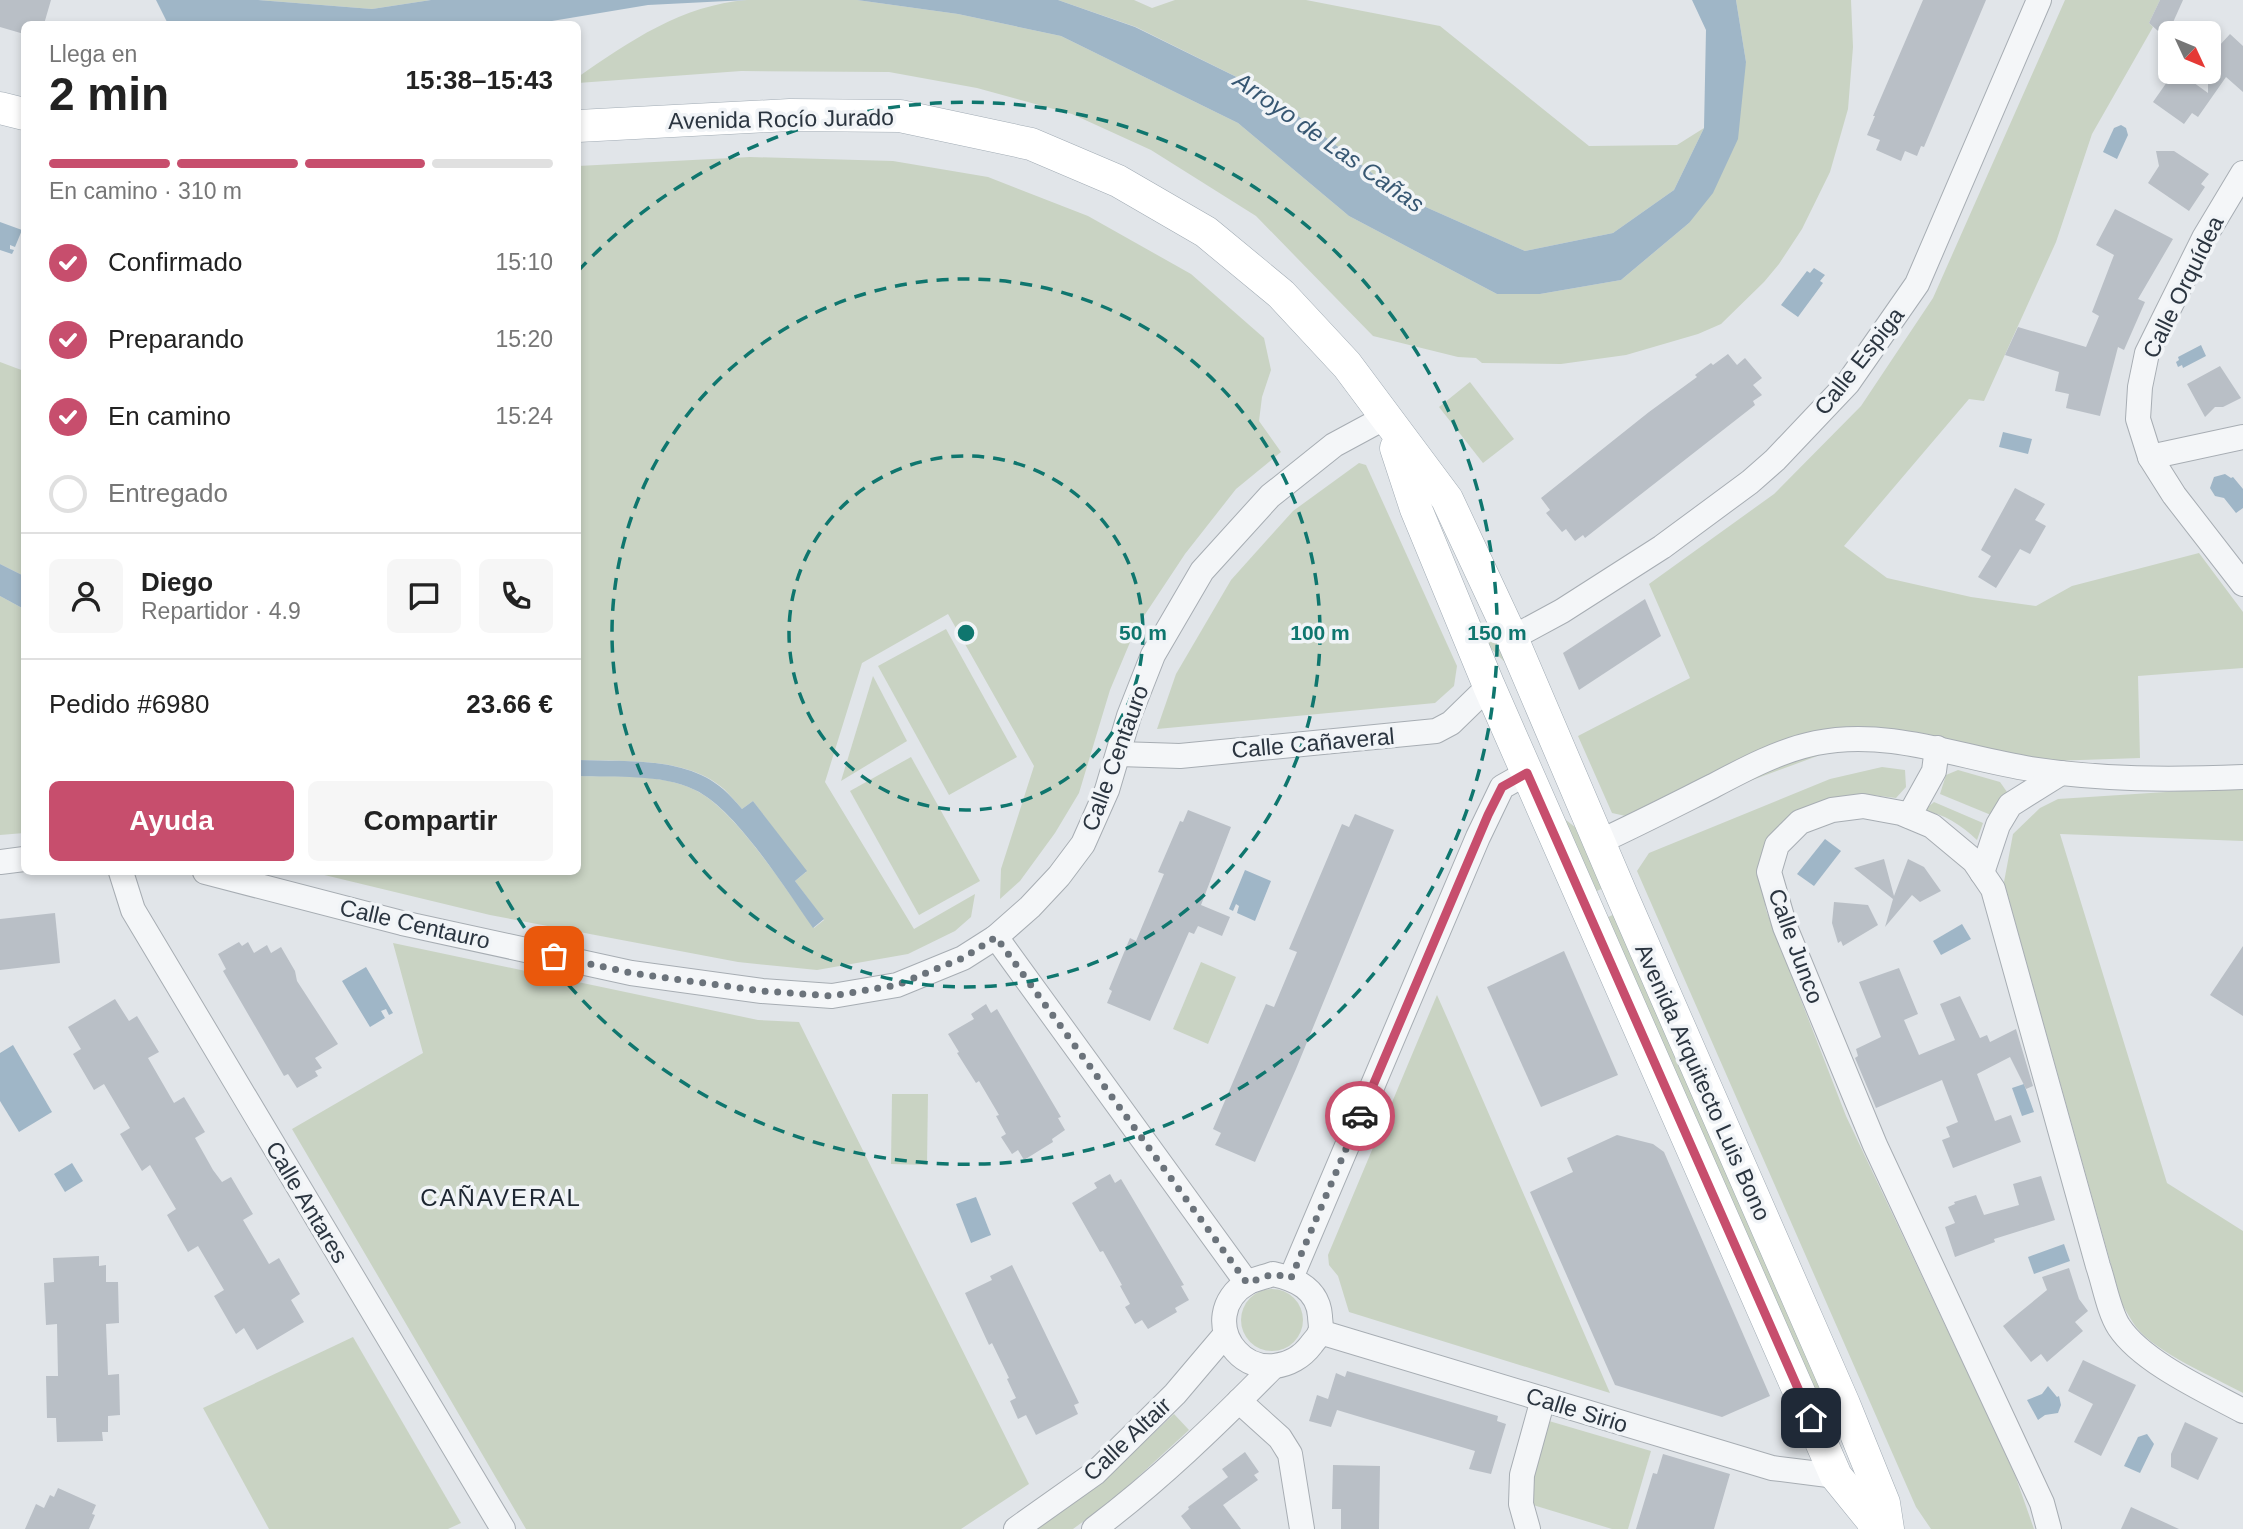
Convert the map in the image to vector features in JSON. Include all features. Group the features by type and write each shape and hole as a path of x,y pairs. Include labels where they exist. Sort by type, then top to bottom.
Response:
{"main road":[{"path":"0,108 21,113"},
{"name":"Avenida Rocío Jurado","path":"581,125 790,115 900,116 1031,144 1118,181 1206,232 1281,294 1347,366 1447,499 1512,638"},
{"name":"Avenida Rocío Jurado","path":"1384,418 1405,471 1416,509 1489,686"},
{"name":"Avenida Rocío Jurado","path":"1405,471 1427,494 1485,618 1512,638"},
{"name":"Avenida Arquitecto Luis Bono","path":"1512,638 1844,1404 1884,1503 1888,1529"},
{"name":"Avenida Arquitecto Luis Bono","path":"1489,686 1836,1476 1876,1529"}],"street":[{"name":"Calle Espiga","path":"1512,638 1562,611 1662,547 1750,482 1775,460 1848,383 1917,284 2039,0"},
{"name":"Calle Orquídea","path":"2243,173 2204,238 2147,353 2140,387 2138,419 2150,457 2174,495 2243,584"},
{"name":"Calle Centauro","path":"217,875 402,923 631,973 762,991 832,996 897,985 963,958 996,937 1059,876 1083,844 1107,790 1129,716 1153,655 1202,572 1270,496 1334,444 1384,418"},
{"path":"2150,457 2243,437"},
{"name":"Calle Cañaveral","path":"1119,754 1180,756 1436,732 1451,723 1489,686"},
{"path":"1599,842 1754,765 1814,743 1846,738 1876,739 1937,748 2061,773 2148,780 2243,777"},
{"path":"1909,816 1934,771 1937,748"},
{"path":"2007,764 2012,776 2010,805"},
{"path":"1291,1278 1478,837 1502,787 1527,773"},
{"path":"1982,873 1998,825 2010,805 2061,773"},
{"name":"Calle Junco","path":"2049,1529 2042,1503 1875,1145 1785,927 1769,872 1777,845 1800,822 1832,810 1863,806 1909,816 1932,826 1974,861 1993,889 2098,1266 2118,1325 2144,1352 2178,1376 2243,1411"},
{"path":"0,862 21,859"},
{"name":"Calle Antares","path":"122,875 133,910 503,1529"},
{"path":"996,937 1247,1283"},
{"path":"1273,1274 1291,1278 1307,1287 1319,1307 1320,1332 1306,1352 1286,1365 1273,1367 1255,1364 1238,1353 1225,1335 1224,1318 1230,1298 1247,1283 1273,1274"},
{"name":"Calle Sirio","path":"1320,1332 1772,1468 1836,1476"},
{"name":"Calle Altair","path":"1016,1529 1095,1473 1175,1394 1225,1335"},
{"name":"Calle Altair","path":"1094,1529 1124,1507 1273,1367"},
{"path":"1528,1529 1521,1504 1522,1475 1543,1399"},
{"path":"1239,1401 1280,1438 1290,1454 1302,1529"}],"green space":[{"path":"258,0 431,0 372,9"},
{"path":"747,0 857,0 958,14 1061,36 1238,123 1349,216 1497,294 1540,294 1621,280 1689,223 1746,62 1736,0 1851,0 1853,47 1848,109 1830,172 1802,229 1779,264 1721,324 1698,334 1626,355 1561,364 1482,363 1476,358 1458,357 1373,336 1256,216 1151,150 1072,114 977,88 889,72 741,71 581,83 581,75 637,38 679,17 723,3"},
{"path":"1058,0 1134,0 1152,8 1175,0 1306,0 1440,26 1589,146 1677,145 1704,128 1674,190 1613,233 1525,251 1403,197 1267,92 1136,27"},
{"path":"2065,0 2160,0 2149,23 2153,27 2092,134 2056,242 1984,401 1969,399 1844,546 1887,578 1971,597 2036,606 2072,586 2199,553 2243,612 2243,668 2138,676 2140,758 2051,761 1877,734 1644,820 1612,813 1578,736 1690,678 1649,584 1774,494 1861,406 1933,298"},
{"path":"750,157 893,161 988,177 1088,216 1191,274 1264,338 1271,370 1262,397 1259,421 1281,452 1236,489 1185,554 1136,628 1110,690 1079,793 1055,833 1020,881 1000,899 1001,869 1034,766 948,614 862,663 825,782 914,929 975,894 971,917 955,931 908,954 817,970 738,962 490,915 324,875 581,875 581,776 652,778 695,790 727,814 759,852 814,928 824,920 795,881 806,872 753,801 742,809 724,789 709,778 673,766 634,761 581,760 581,166"},
{"path":"0,362 21,370 21,574 0,564"},
{"path":"1470,382 1514,439 1483,463 1439,407"},
{"path":"1359,463 1366,465 1457,666 1454,686 1435,703 1157,729 1176,674 1231,580 1293,511"},
{"path":"0,596 21,607 21,833 0,835"},
{"path":"1475,618 1497,633 1508,665 1485,643"},
{"path":"946,629 1017,757 949,795 878,666"},
{"path":"873,676 907,741 841,781"},
{"path":"911,757 980,881 919,915 850,791"},
{"path":"1882,767 1905,770 1906,787 1896,798 1864,794 1829,799 1760,872 1766,910 1846,1116 2015,1475 2034,1529 1931,1529 1916,1507 1637,871 1649,853 1830,779"},
{"path":"1958,770 2000,782 2007,792 1991,815 1940,794 1946,775"},
{"path":"2243,787 2243,841 2060,834 2167,1183 2243,1231 2243,1393 2186,1364 2158,1346 2136,1327 2122,1304 2004,882 2013,834 2040,808 2058,799"},
{"path":"1934,802 1983,823 1977,840 1952,821 1923,811"},
{"path":"1562,817 1584,834 1607,886 1595,892"},
{"path":"1617,913 1828,1392 1815,1399 1606,918"},
{"path":"393,943 758,1020 799,1022 1029,1484 961,1529 526,1529 292,1129 423,1053"},
{"path":"1201,962 1236,977 1208,1044 1173,1029"},
{"path":"1437,995 1610,1393 1349,1312 1338,1276 1329,1265 1328,1255"},
{"path":"892,1094 928,1094 927,1165 891,1164"},
{"path":"1272,1289 1284,1291 1294,1298 1301,1308 1301,1332 1294,1342 1284,1349 1272,1351 1260,1349 1250,1342 1243,1332 1241,1320 1243,1308 1250,1298 1260,1291"},
{"path":"353,1337 461,1523 448,1529 269,1529 203,1408"},
{"path":"1174,1414 1189,1430 1115,1498 1073,1529 1037,1529 1102,1482"},
{"path":"1549,1421 1651,1451 1628,1529 1612,1529 1533,1505 1534,1472"}],"water":[{"path":"156,0 258,0 372,9 431,0 747,0 648,5 552,21 166,21"},
{"name":"Arroyo de Las Cañas","path":"857,0 1058,0 1135,27 1267,92 1403,197 1525,251 1613,233 1674,190 1704,128 1706,30 1692,0 1736,0 1746,62 1738,139 1713,193 1689,223 1621,280 1540,294 1497,294 1349,216 1238,123 1061,36 958,14"},
{"path":"2121,125 2126,128 2128,135 2117,159 2103,152 2114,128"},
{"path":"0,222 21,230 15,247 10,245 10,249 14,250 12,254 0,250"},
{"path":"1814,268 1825,275 1820,281 1823,283 1798,317 1781,305 1807,271 1810,273"},
{"path":"2201,345 2206,356 2183,368 2182,365 2178,367 2178,357"},
{"path":"2003,432 2032,439 2028,454 1999,447"},
{"path":"2225,474 2233,477 2243,489 2243,508 2236,513 2224,498 2215,496 2210,488 2214,477"},
{"path":"0,564 21,574 21,607 0,596"},
{"path":"581,760 634,761 673,766 708,778 726,791 742,809 753,801 807,871 795,881 824,919 813,928 759,852 727,814 711,800 681,785 637,777 581,776"},
{"path":"1825,839 1841,851 1814,886 1797,874"},
{"path":"1245,870 1271,881 1255,921 1237,913 1239,906 1236,904 1233,911 1229,909"},
{"path":"1962,924 1971,939 1941,955 1933,941"},
{"path":"366,967 393,1013 389,1015 386,1009 381,1011 385,1018 370,1027 342,981"},
{"path":"13,1045 52,1112 19,1132 0,1101 0,1053"},
{"path":"2024,1084 2034,1112 2022,1116 2012,1088"},
{"path":"72,1163 83,1181 65,1192 54,1174"},
{"path":"976,1197 991,1235 971,1243 956,1204"},
{"path":"2064,1244 2070,1261 2034,1274 2028,1257"},
{"path":"2048,1386 2059,1396 2061,1405 2058,1413 2045,1415 2038,1420 2027,1400 2042,1394"},
{"path":"2147,1434 2154,1444 2140,1473 2124,1466 2138,1437"}],"building":[{"path":"0,0 51,0 45,21 21,21 21,33 0,27"},
{"path":"1923,0 1986,0 1924,147 1921,146 1917,156 1905,151 1901,161 1876,150 1880,140 1867,135"},
{"path":"2160,0 2183,0 2174,21 2158,21 2158,31 2149,23"},
{"path":"2230,34 2243,46 2243,92 2226,77 2198,117 2192,113 2184,124 2153,102 2166,84 2196,84 2208,93 2208,84 2221,84 2221,44"},
{"path":"2156,151 2174,151 2209,174 2201,184 2205,187 2189,211 2148,183 2159,166"},
{"path":"2115,209 2173,239 2138,299 2145,302 2124,350 2118,347 2100,416 2066,408 2069,394 2055,391 2059,372 2005,355 2018,327 2086,347 2099,316 2092,312 2114,255 2096,245"},
{"path":"1728,354 1737,365 1745,358 1762,378 1753,385 1762,395 1753,401 1755,405 1585,538 1583,535 1575,541 1566,529 1562,532 1546,513 1550,510 1541,498 1697,377 1695,375"},
{"path":"2220,366 2241,398 2223,407 2215,407 2205,417 2187,384"},
{"path":"2015,488 2045,504 2035,520 2046,526 2030,554 2020,549 1996,588 1978,577 1991,556 1981,550"},
{"path":"1645,599 1661,636 1579,690 1563,653"},
{"path":"1188,810 1231,827 1201,905 1230,917 1222,936 1198,926 1194,934 1189,932 1150,1021 1107,1003 1112,991 1109,989 1130,938 1136,941 1164,874 1158,872 1180,821 1183,822"},
{"path":"1355,814 1394,830 1255,1162 1215,1145 1221,1133 1213,1129 1266,1004 1274,1007 1297,952 1289,949 1342,824 1349,827"},
{"path":"1884,859 1894,896 1908,859 1924,867 1941,891 1920,902 1912,895 1885,927 1893,899 1854,868"},
{"path":"1834,902 1868,905 1878,925 1843,946 1841,941 1838,943 1832,923"},
{"path":"55,913 60,963 0,970 0,919"},
{"path":"239,942 242,946 248,942 254,953 267,945 271,953 281,947 295,971 297,981 338,1044 315,1058 322,1068 315,1071 318,1076 297,1088 288,1074 284,1076 223,971 226,969 218,954"},
{"path":"2243,946 2243,1016 2210,995"},
{"path":"1564,951 1618,1075 1541,1107 1487,987"},
{"path":"1899,968 1918,1014 1904,1020 1919,1055 1955,1040 1940,1004 1960,996 1980,1038 1987,1035 1990,1042 2016,1029 2033,1086 2026,1089 2010,1057 1977,1074 1995,1121 2011,1115 2021,1142 1953,1168 1942,1140 1950,1137 1946,1127 1958,1122 1942,1080 1876,1108 1855,1058 1858,1056 1856,1049 1881,1037 1859,982"},
{"path":"115,999 129,1021 137,1016 159,1052 148,1058 174,1103 184,1097 205,1132 195,1138 222,1182 231,1177 253,1214 243,1220 269,1264 279,1258 300,1294 291,1300 304,1322 257,1350 244,1328 236,1334 214,1296 224,1290 198,1246 188,1252 167,1215 176,1209 150,1165 142,1171 120,1134 130,1128 104,1084 94,1090 73,1054 81,1049 68,1027"},
{"path":"986,1004 991,1013 997,1009 1061,1117 1058,1118 1065,1130 1052,1139 1053,1142 1024,1160 1018,1150 1012,1154 1001,1137 1006,1134 996,1116 999,1115 979,1081 976,1083 957,1053 959,1052 948,1034 974,1019 971,1014"},
{"path":"1617,1135 1653,1144 1664,1152 1770,1396 1722,1417 1615,1385 1530,1192 1573,1172 1567,1158"},
{"path":"1110,1174 1115,1183 1121,1179 1184,1285 1181,1286 1189,1300 1175,1308 1177,1312 1148,1329 1142,1320 1135,1324 1125,1307 1130,1304 1120,1286 1122,1285 1072,1203 1097,1188 1094,1183"},
{"path":"2041,1176 2055,1220 1994,1239 1995,1242 1955,1257 1945,1227 1955,1223 1948,1207 1955,1204 1954,1202 1976,1195 1984,1215 2019,1205 2013,1184"},
{"path":"99,1256 99,1266 106,1265 106,1282 118,1282 119,1323 106,1324 108,1375 119,1374 120,1415 108,1416 108,1432 102,1432 103,1441 57,1442 56,1418 47,1418 46,1376 58,1376 57,1324 46,1325 44,1283 54,1282 53,1258"},
{"path":"1012,1265 1079,1403 1074,1405 1078,1414 1036,1435 1026,1415 1018,1419 1010,1401 1016,1398 1007,1379 1009,1378 992,1343 989,1345 965,1293 992,1280 990,1276"},
{"path":"2069,1268 2079,1299 2088,1311 2075,1322 2083,1331 2047,1362 2041,1354 2031,1362 2003,1326 2047,1290 2042,1277"},
{"path":"2083,1360 2136,1385 2101,1456 2074,1442 2093,1404 2068,1391"},
{"path":"1347,1371 1498,1416 1497,1421 1506,1424 1491,1474 1469,1469 1475,1451 1337,1410 1331,1427 1309,1421 1317,1395 1328,1399 1336,1373 1345,1377"},
{"path":"2185,1422 2218,1438 2198,1480 2171,1467 2171,1454"},
{"path":"1245,1452 1259,1472 1254,1475 1258,1480 1223,1505 1241,1529 1191,1529 1181,1516 1188,1507 1228,1477 1222,1469"},
{"path":"1663,1454 1730,1474 1714,1529 1636,1529 1653,1473 1657,1474"},
{"path":"1333,1465 1380,1466 1379,1529 1341,1529 1341,1509 1332,1509"},
{"path":"58,1488 96,1505 89,1529 25,1529 36,1504 44,1508 50,1495 54,1497"},
{"path":"2131,1507 2179,1529 2121,1529"}],"way so far":[{"path":"554,956 631,973 762,991 832,996 897,985 963,958 996,937 1247,1283 1273,1274 1291,1278 1360,1116"}],"district":[{"name":"CAÑAVERAL","path":"501,1197"}],"route":[{"path":"1360,1116 1488,815 1502,787 1527,773 1811,1418"}]}
